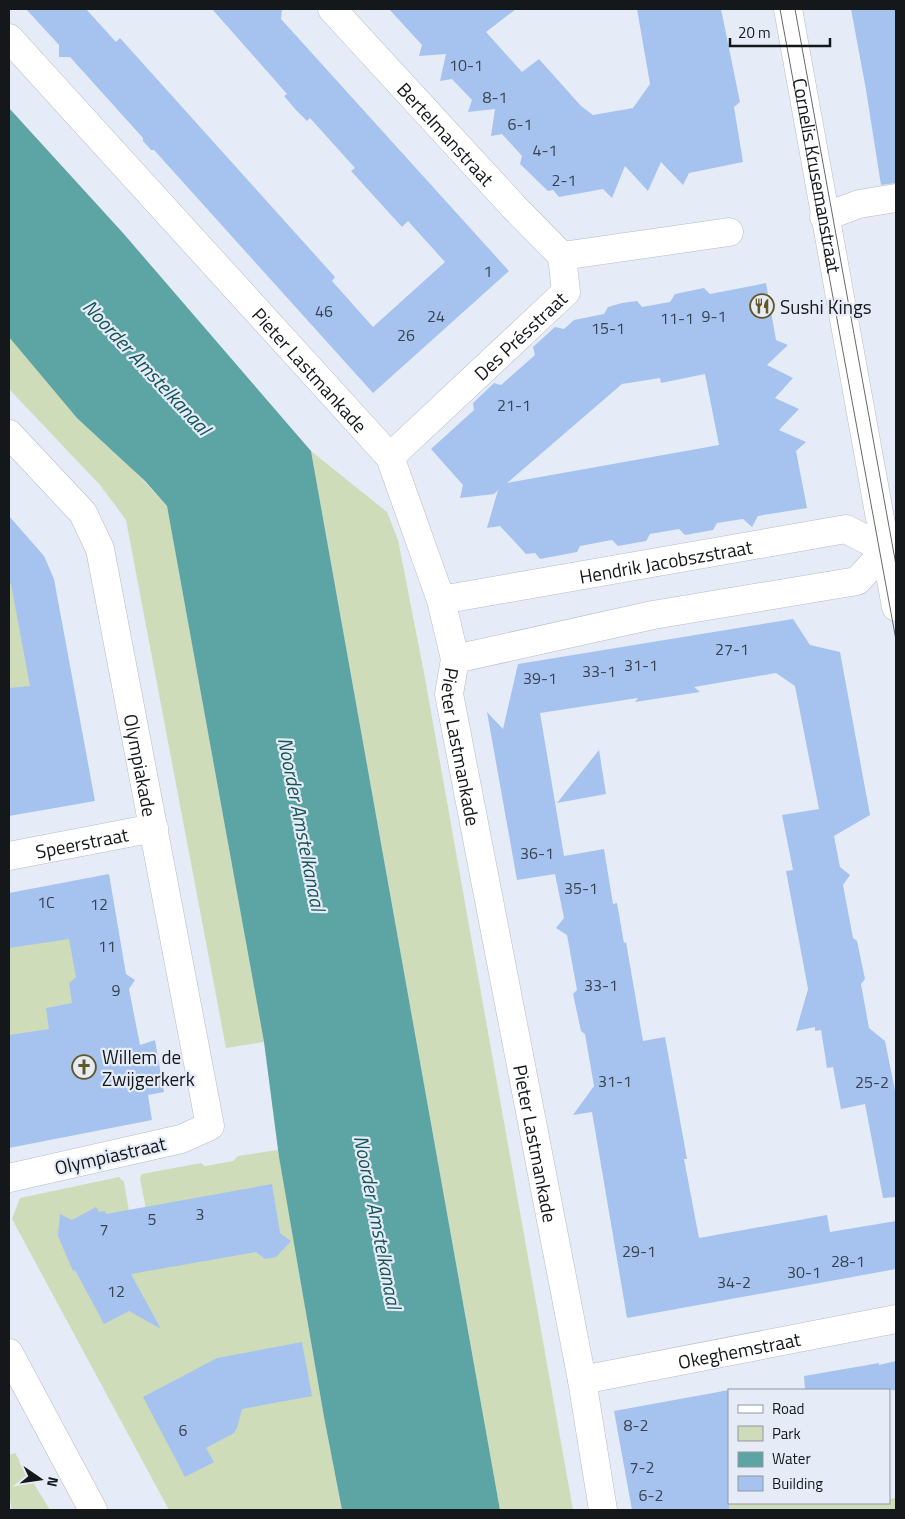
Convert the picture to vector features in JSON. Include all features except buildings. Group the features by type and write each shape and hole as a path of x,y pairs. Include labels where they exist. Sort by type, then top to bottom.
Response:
{"street":[{"name":"Bertelmanstraat","path":"332,9 513,206 562,256"},
{"name":"Cornelis Krusemanstraat","path":"788,9 824,216 891,549 896,607"},
{"name":"Pieter Lastmankade","path":"9,38 390,457 441,600 455,659 450,694 582,1380 603,1510"},
{"path":"824,216 859,204 896,198"},
{"path":"562,256 729,232"},
{"name":"Des Présstraat","path":"390,457 566,292 562,256"},
{"name":"Olympiakade","path":"9,434 83,512 100,549 210,1126"},
{"name":"Hendrik Jacobszstraat","path":"441,600 846,529 891,549"},
{"path":"455,659 653,615 857,581 891,549"},
{"name":"Speerstraat","path":"9,856 154,828"},
{"name":"Olympiastraat","path":"9,1178 180,1139 210,1126"},
{"name":"Okeghemstraat","path":"582,1380 896,1318"},
{"path":"9,1353 93,1510"}],"green space":[{"path":"9,336 167,506 264,1042 226,1048 126,520 100,485 9,389"},
{"path":"311,451 387,512 398,540 425,678 573,1510 500,1510"},
{"path":"9,560 23,579 57,772 9,783"},
{"path":"79,912 89,1021 9,1041 9,926"},
{"path":"278,1150 342,1510 169,1510 12,1219 20,1198 119,1177 124,1182 129,1211 146,1210 140,1178 142,1174 201,1163 205,1166 233,1161 238,1156"},
{"path":"15,1453 50,1510 12,1510 9,1494 9,1455"},
{"path":"702,1470 728,1504 890,1504 890,1499 896,1498 896,1510 709,1510"}],"water":[{"name":"Noorder Amstelkanaal","path":"9,108 123,233 311,451 500,1510 342,1510 279,1157 264,1042 167,506 145,481 77,418 9,337"}],"tram line":[{"path":"780,9 896,640"},
{"path":"795,9 896,565"}],"place":[{"name":"Sushi Kings","path":"762,306"},
{"name":"Willem de Zwijgerkerk","path":"84,1067"}]}
